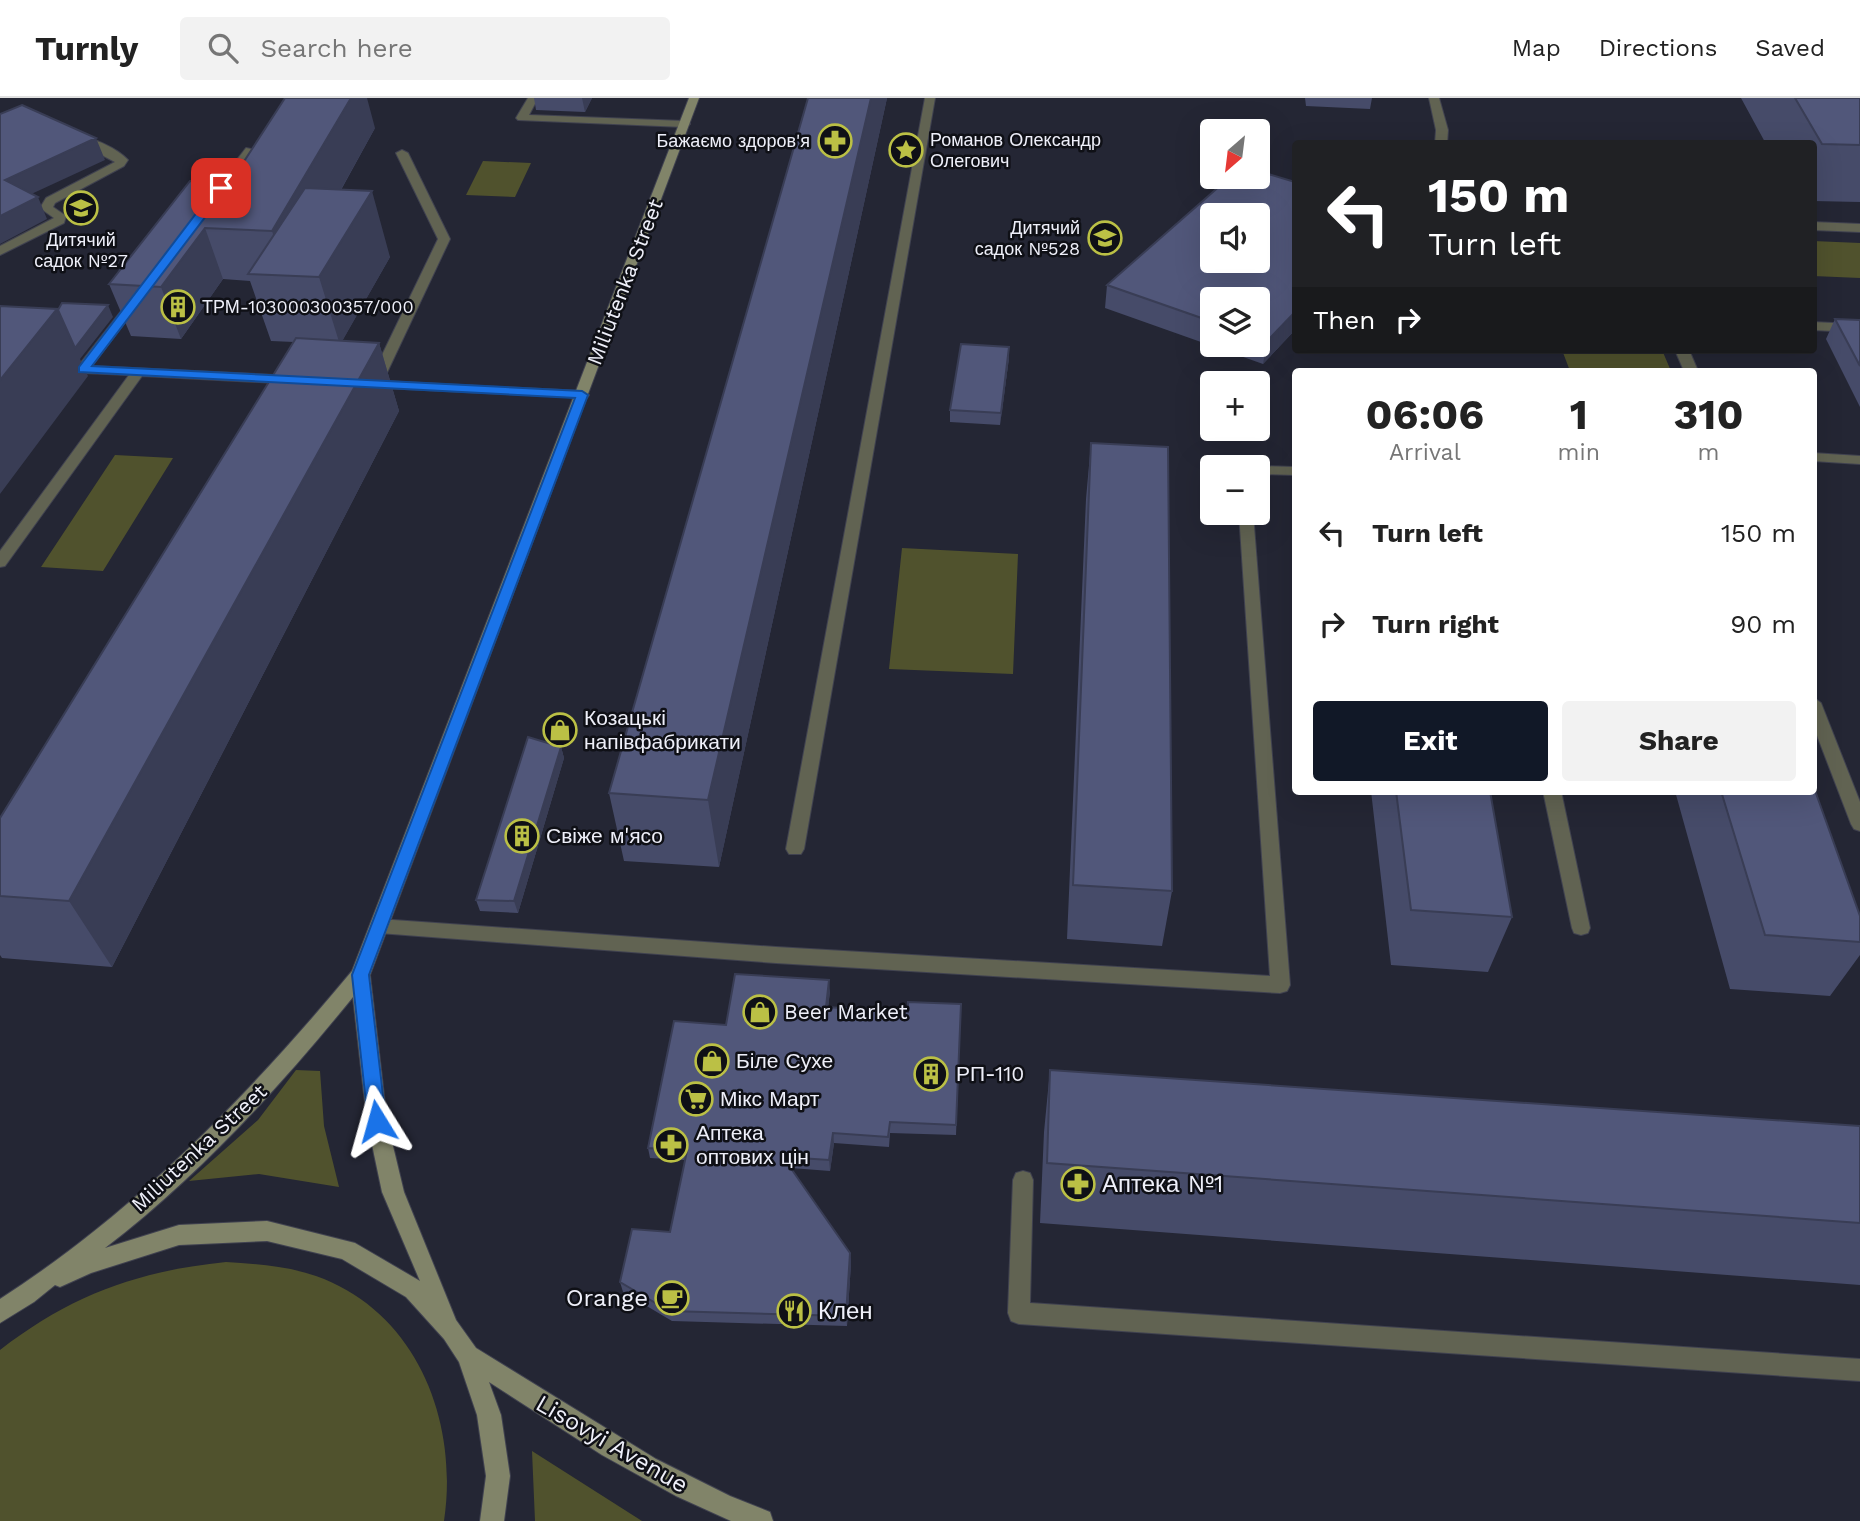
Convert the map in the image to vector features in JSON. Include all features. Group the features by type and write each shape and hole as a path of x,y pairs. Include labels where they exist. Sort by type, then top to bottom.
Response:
{"street":[{"name":"Miliutenka Street","path":"8,1306 151,1198 233,1120 289,1060 360,975 694,98"},
{"name":"Miliutenka Street","path":"360,975 377,1121 393,1192 452,1331"},
{"path":"8,1306 86,1264 179,1236 267,1231 347,1250 414,1290 452,1331 468,1356 489,1415 498,1476 492,1521"},
{"name":"Lisovyi Avenue","path":"468,1356 621,1453 722,1506 761,1521"}],"lane":[{"path":"533,98 522,118 684,124"},
{"path":"795,849 930,98"},
{"path":"1434,98 1442,130 1441,140"},
{"path":"0,251 60,220 60,216 48,210 46,205 112,169 122,160 66,134"},
{"path":"206,208 250,150"},
{"path":"375,384 444,239 402,153"},
{"path":"1817,226 1860,228"},
{"path":"83,369 141,294"},
{"path":"1817,326 1856,328"},
{"path":"41,367 269,385 311,381"},
{"path":"0,562 138,373"},
{"path":"349,383 582,395"},
{"path":"1817,457 1860,460"},
{"path":"1270,470 1292,471"},
{"path":"379,926 776,955 1280,985 1247,525"},
{"path":"1817,714 1860,824"},
{"path":"1553,795 1581,928"},
{"path":"1023,1180 1019,1312 1860,1370"}],"green space":[{"path":"483,161 531,163 515,197 466,195"},
{"path":"1817,241 1860,243 1860,278 1817,276"},
{"path":"1564,354 1664,354 1670,368 1569,368"},
{"path":"115,455 173,458 103,571 41,567"},
{"path":"902,548 1018,554 1013,674 889,669"},
{"path":"296,1070 320,1071 324,1126 339,1187 259,1174 189,1181 258,1120"},
{"path":"226,1262 283,1268 316,1276 351,1293 381,1315 405,1343 424,1374 437,1409 445,1446 447,1483 444,1521 0,1521 0,1350 53,1314 107,1289 164,1272"},
{"path":"532,1451 642,1521 535,1521"}],"building":[{"path":"285,98 351,98 272,231 205,228 161,287 109,284 190,181 230,183"},
{"path":"808,98 871,98 708,800 609,793"},
{"path":"1795,98 1860,98 1860,145 1822,144"},
{"path":"22,105 96,138 5,180 38,197 0,216 0,114"},
{"path":"1270,175 1292,181 1292,315 1270,338 1270,287 1200,287 1200,317 1107,285 1200,203 1200,273 1270,273 1270,203 1200,203 1216,189 1270,189"},
{"path":"305,188 372,191 319,277 248,274"},
{"path":"62,303 108,305 75,348 58,310"},
{"path":"0,306 57,309 0,380"},
{"path":"1835,319 1860,320 1860,366"},
{"path":"296,338 379,343 69,901 0,896 0,818"},
{"path":"961,344 1009,347 1001,413 950,410"},
{"path":"1091,443 1168,447 1172,891 1073,885"},
{"name":"Свіже м'ясо","path":"528,737 561,747 514,901 476,900"},
{"path":"1397,795 1491,795 1512,917 1411,910"},
{"path":"1722,795 1817,795 1860,916 1860,942 1765,935"},
{"path":"735,974 829,980 826,1007 908,1012 908,1002 961,1004 956,1125 890,1122 888,1137 833,1133 829,1160 783,1157 850,1253 846,1316 669,1311 620,1282 632,1229 670,1232 687,1151 648,1148 674,1021 726,1025"},
{"path":"1050,1070 1860,1126 1860,1223 1047,1163"}],"place":[{"name":"Бажаємо здоров'я","path":"835,141"},
{"name":"Романов Олександр Олегович","path":"906,150"},
{"name":"Дитячий садок №27","path":"81,208"},
{"name":"Дитячий садок №528","path":"1105,238"},
{"name":"ТРМ-103000300357/000","path":"178,307"},
{"name":"Козацькі напівфабрикати","path":"560,730"},
{"name":"Свіже м'ясо","path":"522,836"},
{"name":"Beer Market","path":"760,1012"},
{"name":"Біле Сухе","path":"712,1061"},
{"name":"РП-110","path":"931,1074"},
{"name":"Мікс Март","path":"696,1099"},
{"name":"Аптека оптових цін","path":"671,1145"},
{"name":"Аптека №1","path":"1078,1184"},
{"name":"Orange","path":"672,1298"},
{"name":"Клен","path":"794,1311"}],"route":[{"path":"221,188 83,369 582,395 360,975 377,1121"}]}
